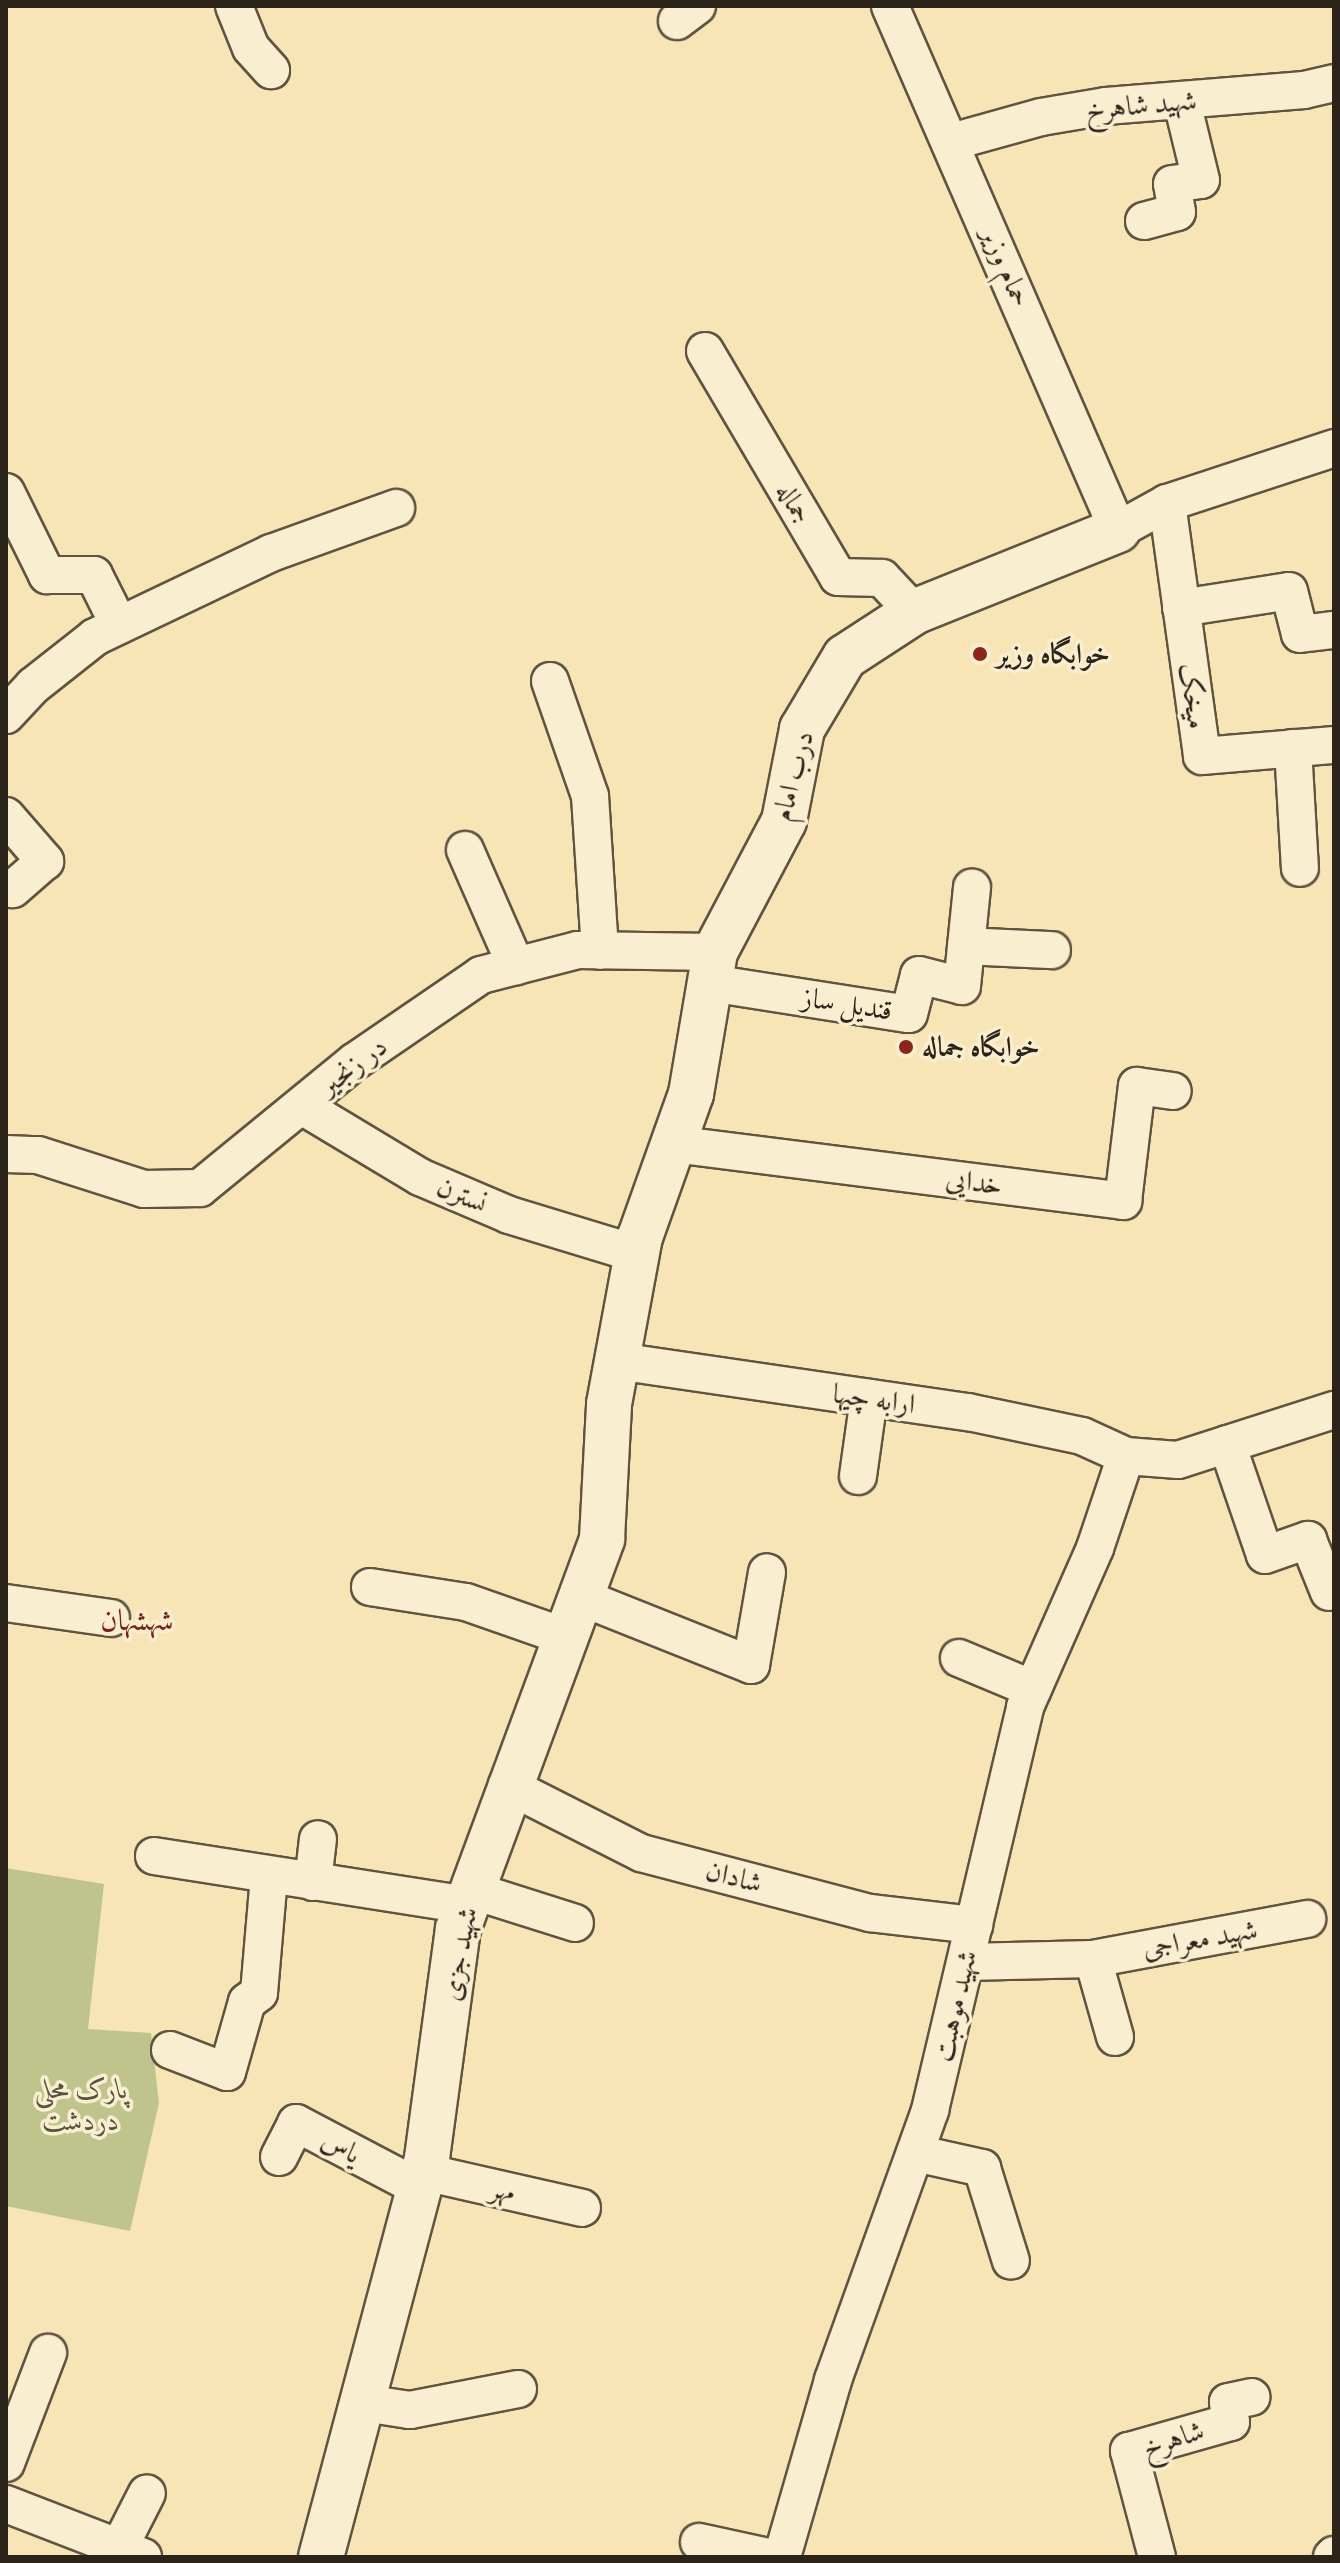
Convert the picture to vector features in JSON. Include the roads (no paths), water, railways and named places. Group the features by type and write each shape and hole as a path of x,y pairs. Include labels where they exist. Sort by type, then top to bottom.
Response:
{"street":[{"path":"234,6 251,48 271,70"},
{"name":"حمام وزیر","path":"890,6 1118,530"},
{"name":"شهید شاهرخ","path":"951,142 1041,117 1334,83"},
{"path":"1144,221 1177,212 1172,184 1201,180 1182,102"},
{"name":"جماله","path":"705,351 838,577 882,578 914,612"},
{"name":"درب امام","path":"617,1361 637,1254 691,1094 713,968 784,821 809,717 845,657 914,612 1118,530 1167,503 1334,448"},
{"path":"6,492 47,575 94,575 119,625"},
{"name":"میخک","path":"1167,503 1202,756 1334,745"},
{"path":"6,715 33,686 119,625 271,553 396,508"},
{"path":"1181,608 1289,591 1300,634 1334,630"},
{"path":"550,681 590,796 600,951"},
{"path":"1293,748 1300,868"},
{"path":"6,816 45,861 13,889"},
{"path":"465,850 516,966"},
{"name":"قندیل ساز","path":"713,968 909,1014 919,975 962,986 972,888"},
{"path":"966,946 1052,950"},
{"name":"در زنجیر","path":"6,1154 38,1155 144,1189 200,1188 354,1062 481,975 578,950 713,968"},
{"name":"خدایی","path":"673,1144 1123,1201 1137,1086 1173,1091"},
{"name":"نسترن","path":"302,1106 420,1177 509,1215 637,1254"},
{"name":"ارابه چیها","path":"617,1361 869,1398 1082,1436 1126,1456"},
{"name":"شهید جزی","path":"321,2557 422,2180 458,1929 507,1785 576,1618 602,1539 609,1404 617,1361"},
{"path":"858,1476 869,1398"},
{"path":"1126,1456 1178,1460 1334,1410"},
{"path":"1227,1444 1265,1555 1308,1540 1329,1592"},
{"name":"شهید موهبت","path":"782,2557 833,2380 915,2153 1033,1689 1095,1548 1126,1456"},
{"path":"370,1587 576,1618 751,1665 767,1572"},
{"path":"6,1603 111,1618"},
{"path":"959,1658 1033,1689"},
{"name":"شادان","path":"507,1785 641,1853 870,1913 974,1925"},
{"path":"313,1882 318,1839"},
{"path":"154,1856 313,1882 469,1897 575,1923"},
{"path":"170,2050 227,2072 247,2002 259,1993 269,1876"},
{"name":"شهید معراجی","path":"966,1962 1093,1959 1307,1919"},
{"path":"1093,1959 1115,2037"},
{"name":"یاس","path":"279,2157 296,2123 422,2180"},
{"path":"915,2153 982,2168 1011,2261"},
{"name":"مهر","path":"422,2180 582,2208"},
{"path":"6,2463 48,2353"},
{"path":"364,2403 410,2410 518,2389"},
{"name":"شاهرخ","path":"1157,2557 1129,2451 1231,2422 1228,2402 1251,2397"},
{"path":"6,2504 110,2549 147,2493"},
{"path":"699,2542 768,2557"}],"place":[{"name":"خوابگاه وزیر","path":"980,654"},
{"name":"خوابگاه جماله","path":"906,1047"}],"district":[{"name":"شهشهان","path":"137,1620"}],"park label":[{"name":"پارک محلی دردشت","path":"81,2105"}]}
